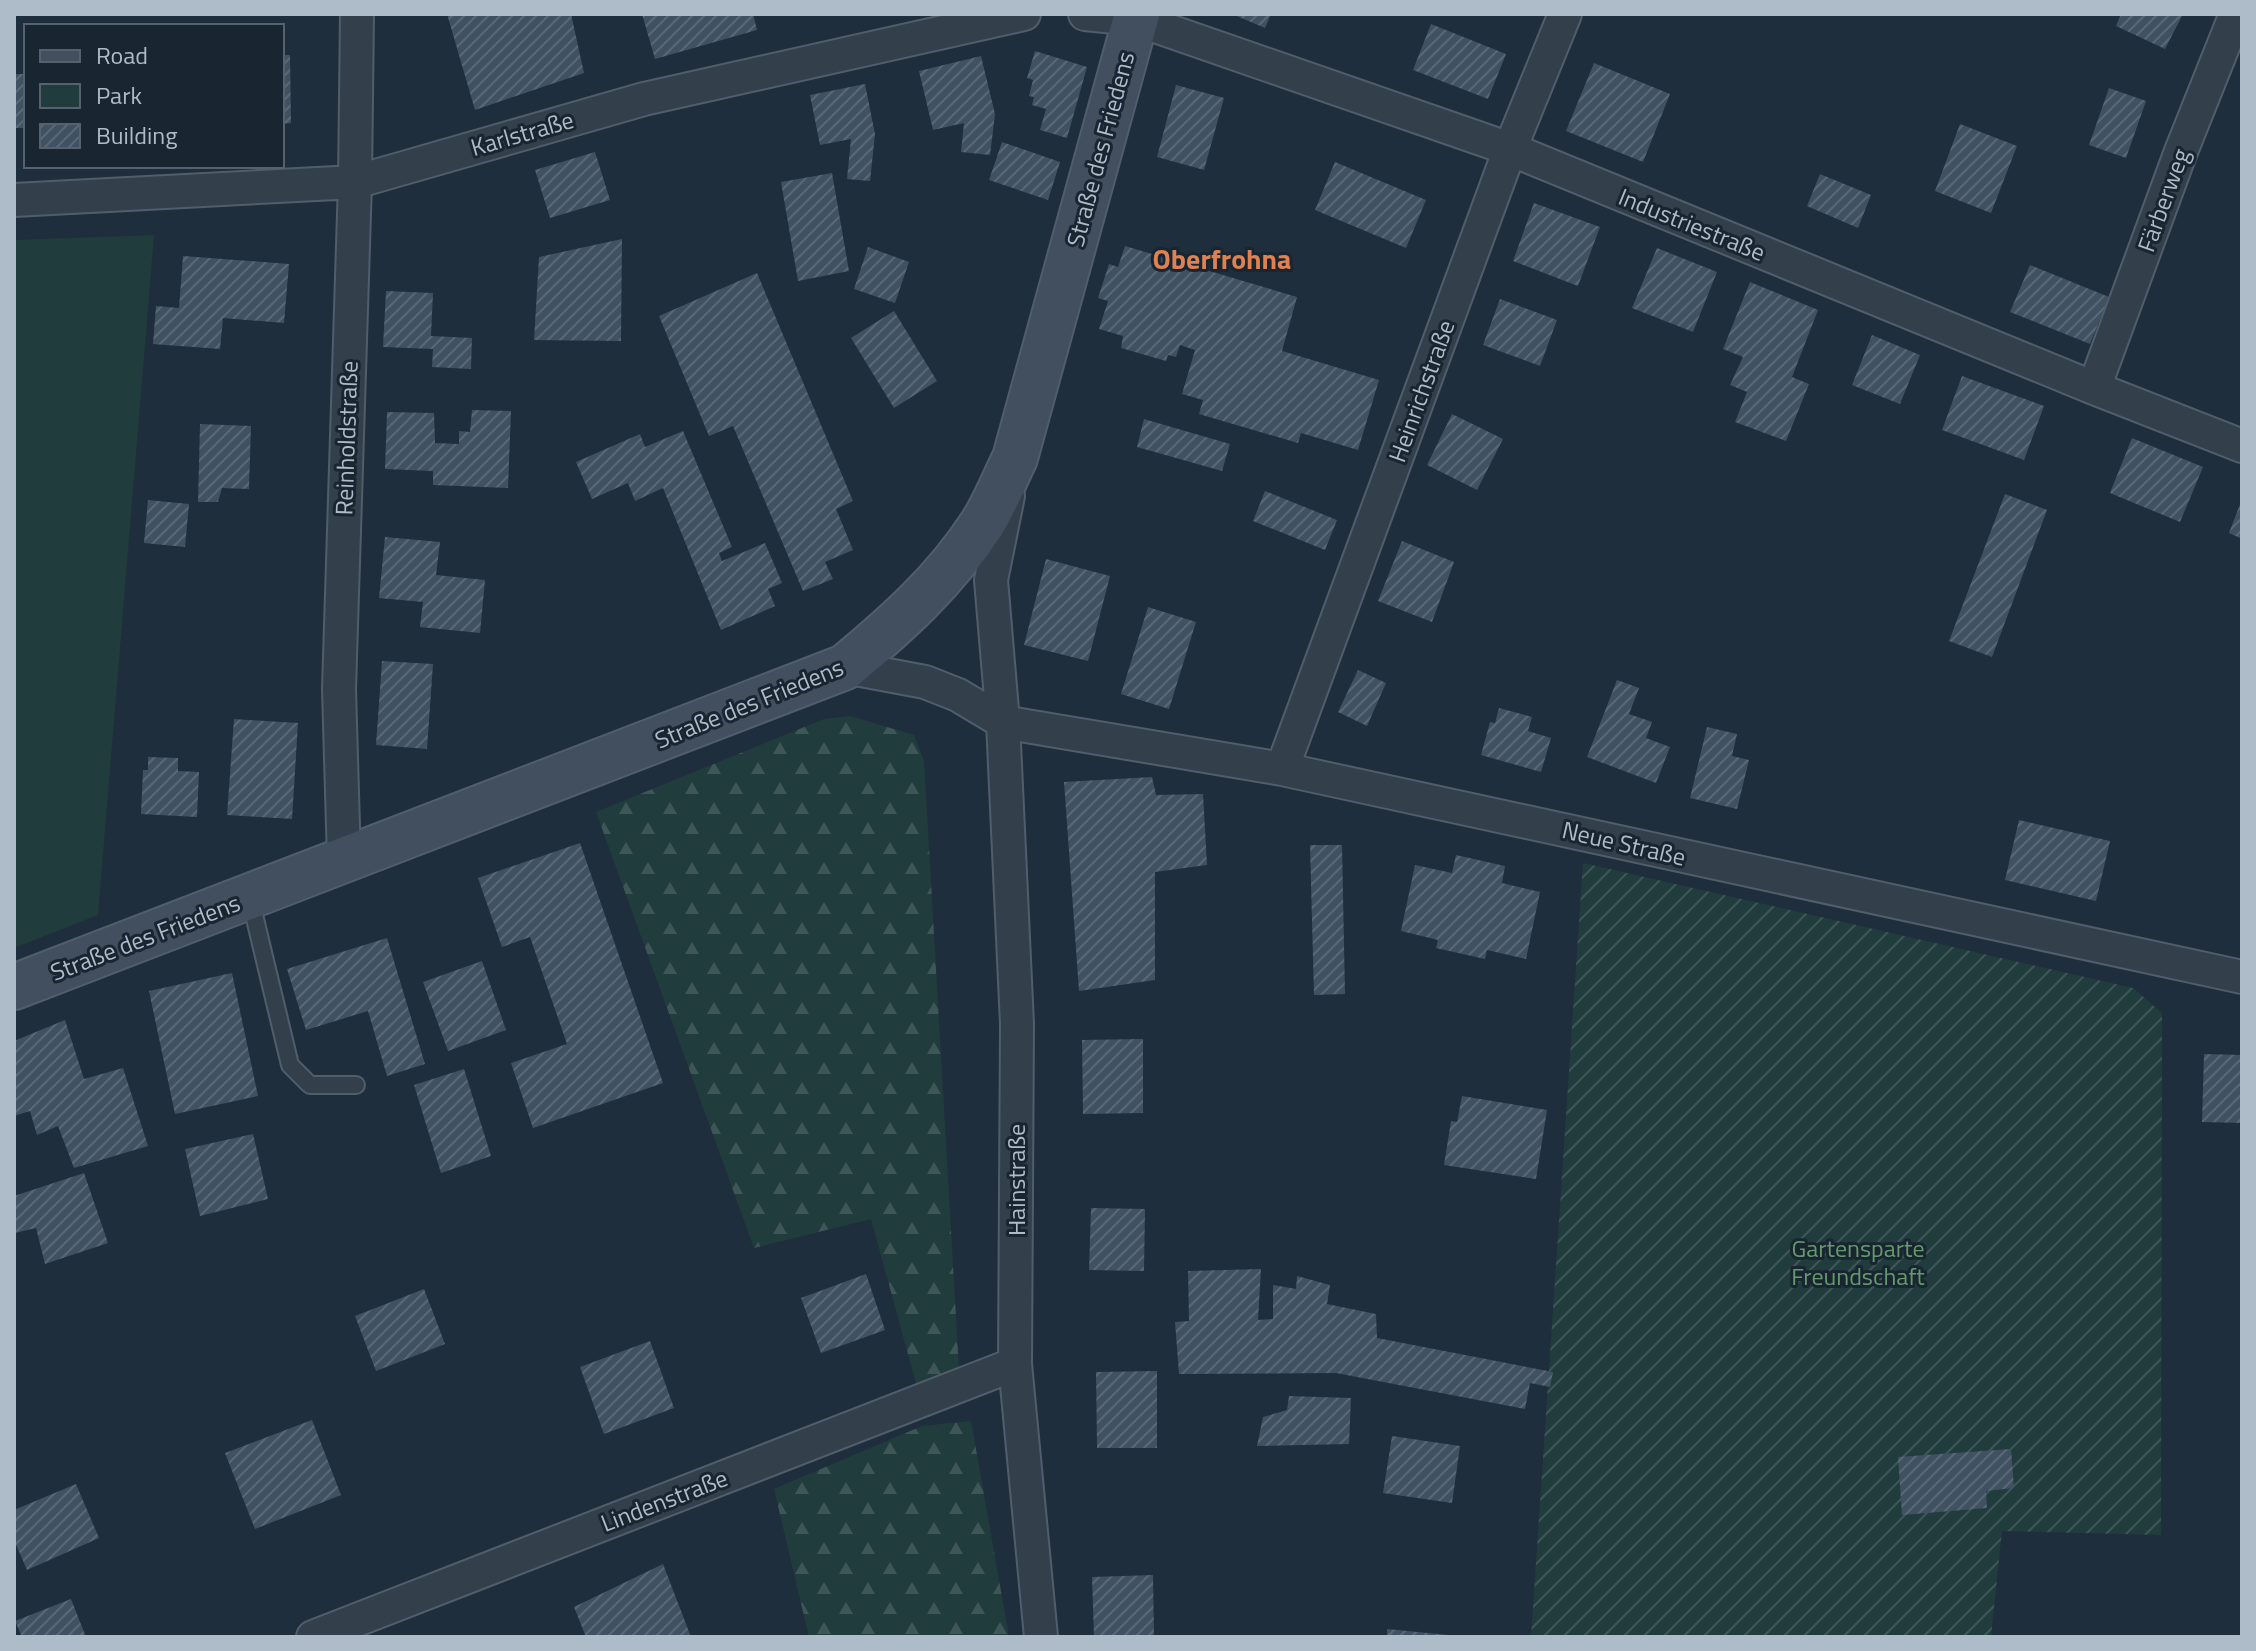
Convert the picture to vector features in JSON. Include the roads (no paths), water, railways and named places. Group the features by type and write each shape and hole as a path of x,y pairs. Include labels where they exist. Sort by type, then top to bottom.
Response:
{"main road":[{"name":"Straße des Friedens","path":"14,987 845,667 898,623 945,575 983,522 1015,458 1136,17"}],"street":[{"name":"Reinholdstraße","path":"344,861 339,689 355,182 357,14"},
{"name":"Karlstraße","path":"14,200 355,182 644,99 1024,14"},
{"path":"1085,14 1136,17"},
{"name":"Heinrichstraße","path":"1282,769 1510,149 1565,14"},
{"name":"Färberweg","path":"2094,388 2180,154 2236,14"},
{"name":"Industriestraße","path":"1136,17 1510,149 2242,446"},
{"name":"Hainstraße","path":"1015,458 991,580 1003,722 1017,1024 1015,1364 1041,1637"},
{"path":"845,667 925,682 958,695 1003,722"},
{"name":"Neue Straße","path":"1003,722 1282,769 2242,977"},
{"name":"Lindenstraße","path":"313,1637 1015,1364"}],"lane":[{"path":"250,897 290,1065 310,1085 356,1085"}],"district":[{"name":"Oberfrohna","path":"1222,258"}],"park label":[{"name":"Gartensparte Freundschaft","path":"1858,1262"}]}
